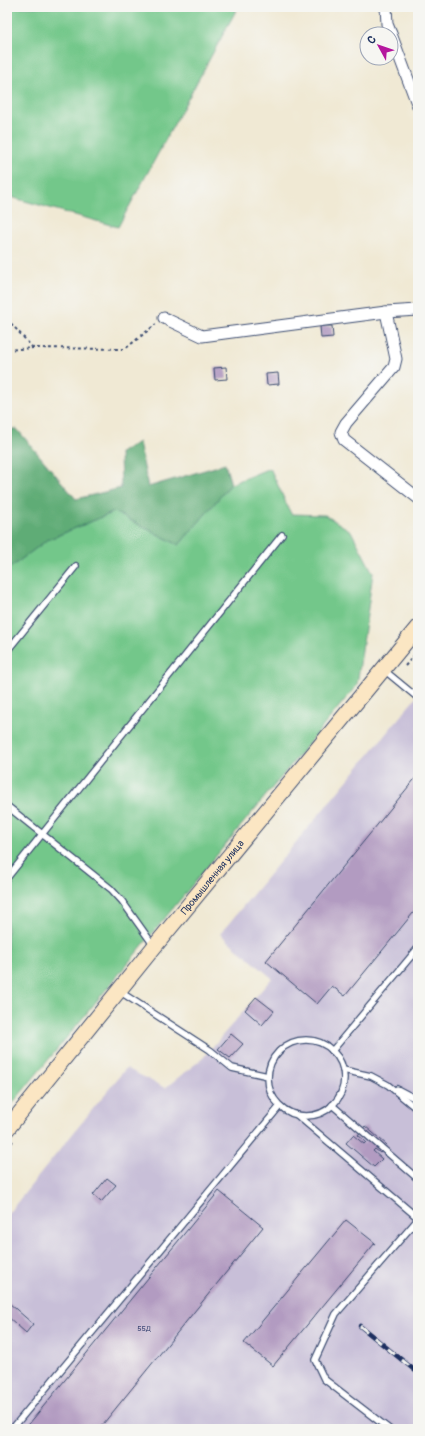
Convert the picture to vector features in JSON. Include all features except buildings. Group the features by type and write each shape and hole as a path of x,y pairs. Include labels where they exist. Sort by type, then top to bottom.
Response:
{"street":[{"path":"386,7 388,26"},
{"path":"399,55 418,106"},
{"path":"164,318 202,336 386,312 418,310"},
{"path":"386,312 396,359 394,367 346,423 341,432 344,440 418,498"},
{"name":"Промышленная улица","path":"7,1129 154,947 418,627"}],"lane":[{"path":"7,878 282,535"},
{"path":"7,651 76,566"},
{"path":"383,669 418,698"},
{"path":"7,806 111,890 122,901 154,947"},
{"path":"332,1050 418,948"},
{"path":"119,990 210,1050 232,1068 268,1076"},
{"path":"299,1041 313,1041 320,1043 332,1050 343,1070 344,1078 341,1092 332,1105 322,1112 310,1116 288,1112 280,1106 270,1092 268,1076 269,1069 275,1056 280,1050 292,1043 299,1041"},
{"path":"343,1070 371,1076 418,1100"},
{"path":"388,1085 418,1110"},
{"path":"332,1105 418,1179"},
{"path":"12,1429 280,1106"},
{"path":"298,1115 418,1219 336,1314 315,1360 324,1379 389,1429"}],"path":[{"path":"7,350 33,348 124,349 164,318"},
{"path":"7,319 33,348"}],"shaded area":[{"path":"418,695 418,1429 7,1429 7,1215 126,1068 165,1088 203,1058 272,978 220,934"}],"green space":[{"path":"7,7 238,7 118,227 7,196"},
{"path":"7,429 17,429 76,499 121,488 120,453 139,442 148,487 225,464 231,484 179,545 114,512 47,540 7,570"},
{"path":"270,468 291,514 325,515 351,531 373,573 357,685 7,1110 7,570 47,540 114,512 179,545 231,484"}],"railway":[{"path":"360,1326 418,1373"}]}
